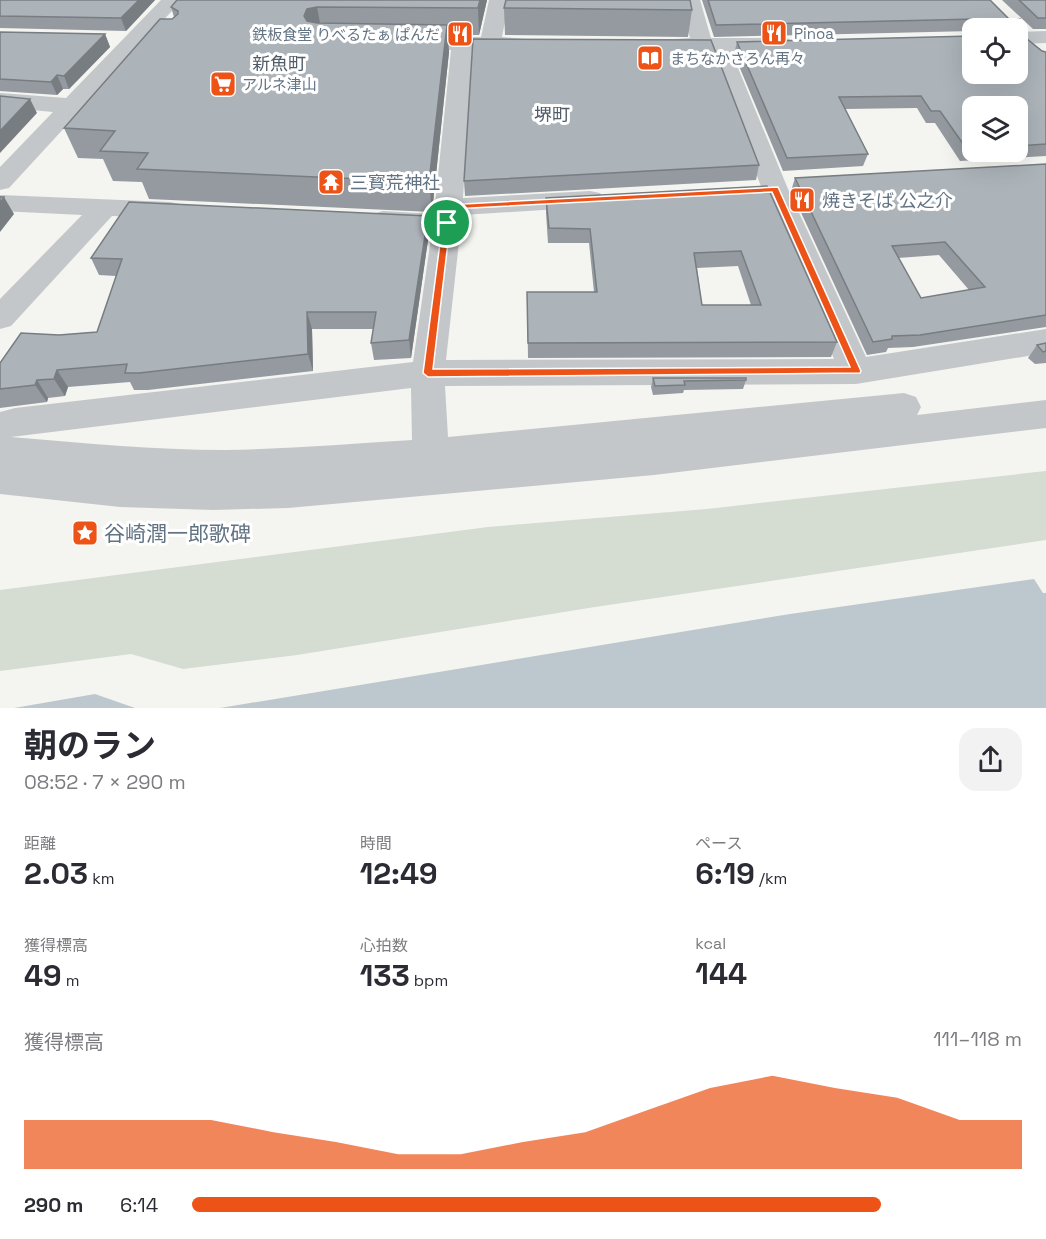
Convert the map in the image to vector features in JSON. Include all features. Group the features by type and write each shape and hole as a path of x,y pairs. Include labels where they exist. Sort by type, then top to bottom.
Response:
{"street":[{"path":"0,182 72,106 124,39 172,0"},
{"path":"490,44 499,0"},
{"path":"690,0 856,371"},
{"path":"1028,38 1046,37"},
{"path":"124,39 165,40"},
{"path":"380,42 537,44"},
{"path":"430,454 428,373 448,215 462,43"},
{"path":"644,45 710,46 801,43"},
{"path":"0,100 72,106"},
{"path":"353,218 448,215 612,198"},
{"path":"0,203 190,211"},
{"path":"0,318 105,207"},
{"path":"0,426 27,420 428,373 856,371 1046,341"},
{"path":"0,451 137,462 223,465 299,464 430,454 1046,392"},
{"path":"0,478 120,491 213,494 288,492 642,461 1046,414"}],"shaded area":[{"path":"1046,471 1046,540 595,607 297,655 183,669 131,654 0,671 0,590 488,527 707,509"},
{"path":"1034,579 1043,593 1046,593 1046,708 220,708 790,614"},
{"path":"95,694 135,708 14,708"}],"building":[{"path":"0,0 139,0 121,18 0,16"},
{"path":"177,0 480,0 478,8 317,7 307,9 304,16 307,21 317,23 447,25 429,182 137,169 148,153 100,151 115,131 64,128 160,19 172,19 178,14 178,11 171,7"},
{"path":"506,0 690,0 692,10 504,8"},
{"path":"708,0 990,0 1008,18 962,18 716,25"},
{"path":"1019,0 1046,0 1046,18 1038,18"},
{"path":"0,32 105,34 64,76 57,75 51,82 0,79"},
{"path":"962,36 962,84 1028,84 1028,40 1046,52 1046,144 1028,145 1028,96 962,96 962,142 940,111 931,111 921,96 839,97 868,154 787,158 737,42"},
{"path":"473,39 711,40 759,165 464,181"},
{"path":"0,96 30,99 0,131"},
{"path":"1046,164 1046,315 920,335 892,336 892,339 873,342 795,178","holes":["945,242 985,287 921,298 892,246"]},
{"path":"767,186 837,342 528,343 527,292 597,292 590,229 549,228 546,198","holes":["741,251 761,305 702,305 694,253"]},
{"path":"129,202 428,216 409,340 371,343 376,312 307,312 308,354 139,373 125,373 127,364 57,370 54,379 37,380 35,385 0,389 0,363 21,333 59,335 97,332 122,259 91,258"},
{"path":"1046,343 1046,351 1043,352 1037,345"},
{"path":"653,378 746,378 746,380 684,381 685,385 655,386"}],"place":[{"name":"Pinoa","path":"774,33"},
{"name":"鉄板食堂 りべるたぁ ぱんだ","path":"460,34"},
{"name":"まちなかさろん再々","path":"650,58"},
{"name":"アルネ津山","path":"223,84"},
{"name":"三寳荒神社","path":"331,182"},
{"name":"焼きそば 公之介","path":"802,200"},
{"name":"谷崎潤一郎歌碑","path":"85,533"}],"district":[{"name":"新魚町","path":"279,63"},
{"name":"堺町","path":"552,114"}],"route":[{"path":"775,189 856,371 428,373 447,223 448,207 775,189"}]}
